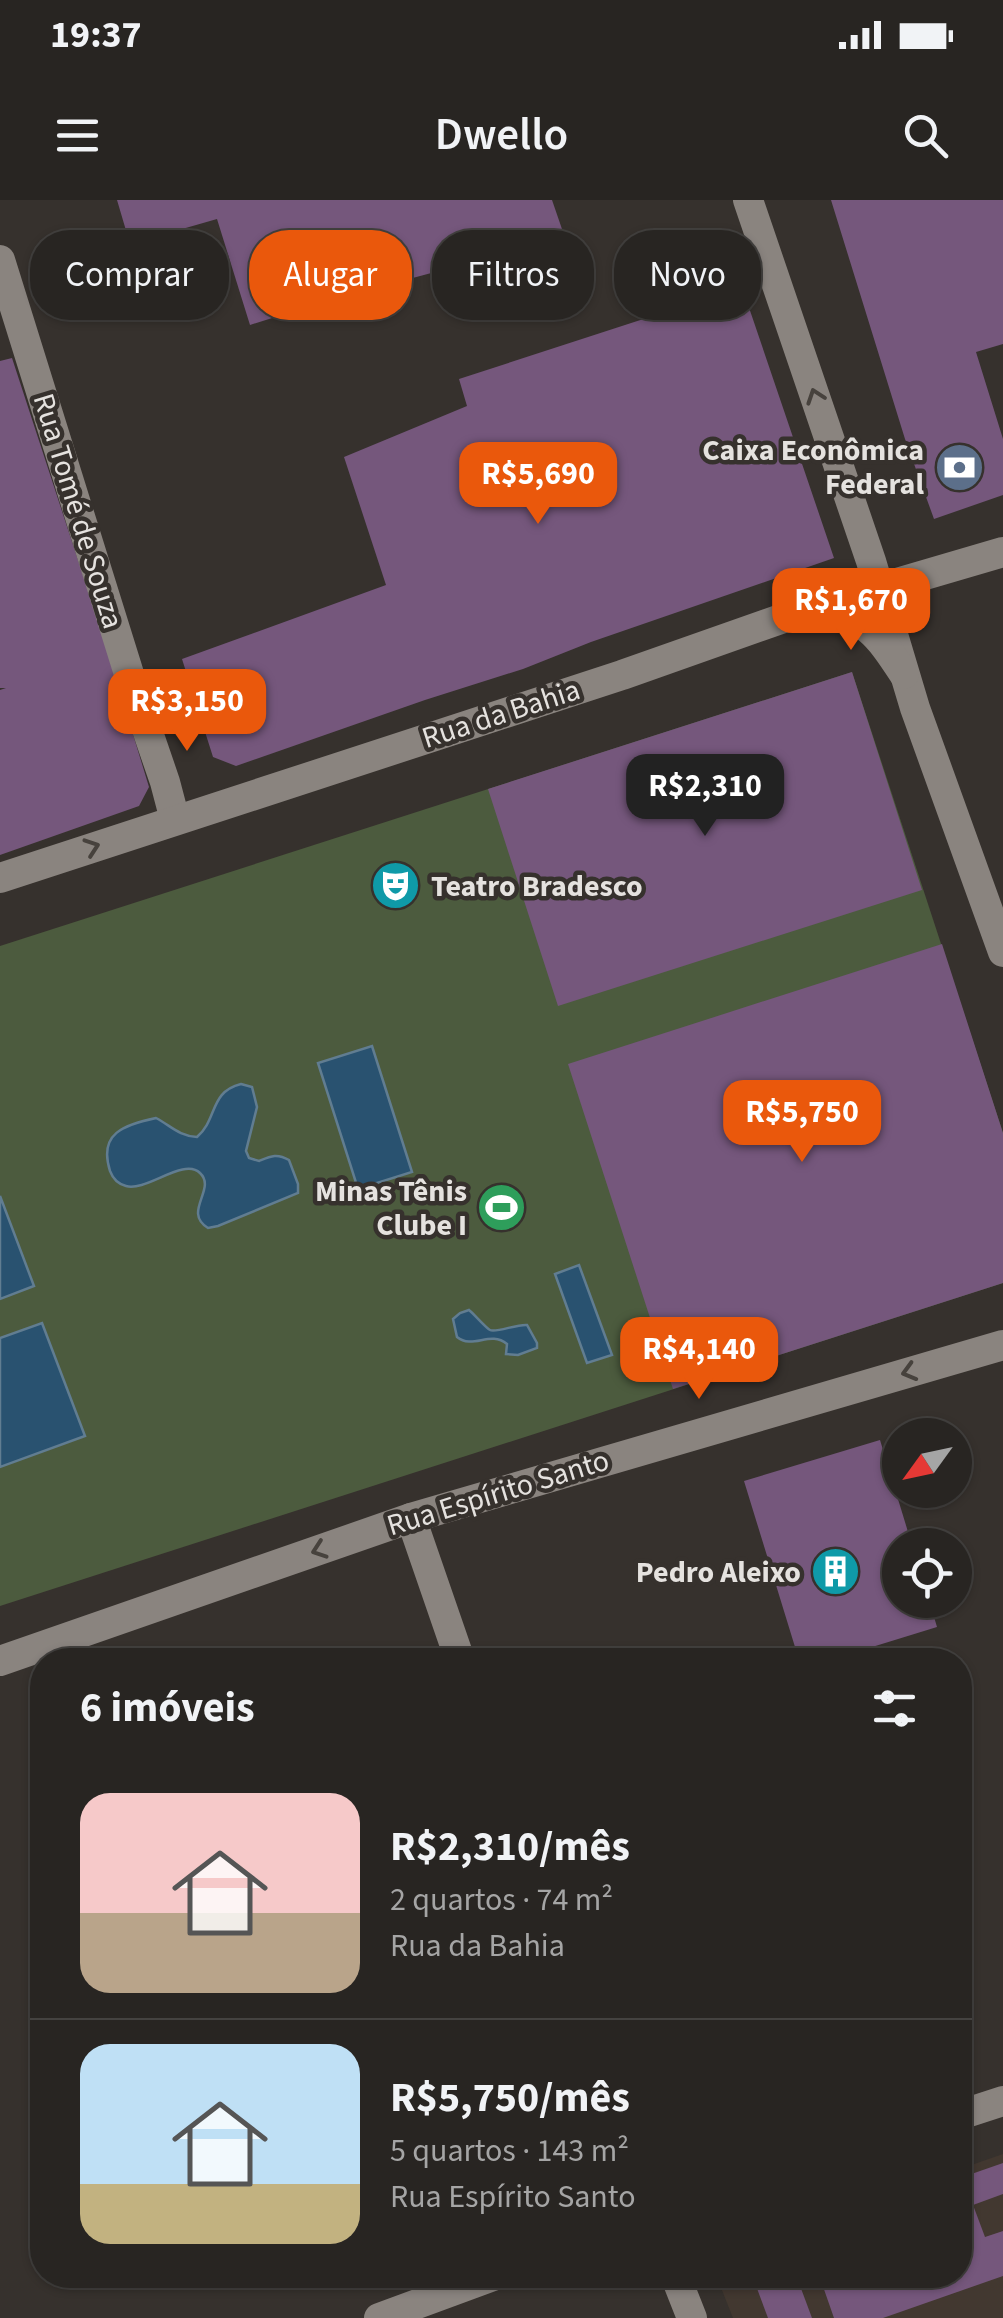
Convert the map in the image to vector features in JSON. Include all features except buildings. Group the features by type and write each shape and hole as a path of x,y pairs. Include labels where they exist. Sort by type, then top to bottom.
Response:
{"street":[{"path":"748,200 879,588 904,674 1003,952"},
{"name":"Rua Tomé de Souza","path":"0,260 174,820"},
{"name":"Rua da Bahia","path":"0,878 622,675 812,608 1003,552"},
{"path":"812,608 848,615 868,628 904,674"},
{"name":"Rua Espírito Santo","path":"37,1648 411,1518 1003,1344"},
{"path":"411,1518 456,1648"},
{"name":"Rua Espírito Santo","path":"0,1661 30,1651"},
{"path":"972,2111 1003,2101"},
{"path":"379,2318 461,2288"},
{"path":"681,2288 692,2318"}],"shaded area":[{"path":"1003,2154 1003,2318 733,2318 721,2288 972,2288 972,2165"}],"green space":[{"name":"Minas Tênis Clube I","path":"852,672 1003,1133 1003,1283 0,1606 0,946"}],"water":[{"path":"372,1046 412,1172 358,1189 318,1063"},
{"path":"241,1084 252,1087 257,1107 246,1151 249,1158 259,1161 277,1156 289,1160 298,1193 208,1228 198,1215 204,1179 193,1169 134,1187 114,1179 107,1158 116,1133 156,1118 180,1133 197,1137 224,1093"},
{"path":"0,1196 34,1286 0,1299"},
{"path":"579,1265 612,1355 587,1363 555,1274"},
{"path":"469,1310 490,1330 527,1325 537,1348 518,1355 506,1354 507,1344 501,1340 469,1342 457,1337 453,1319"},
{"path":"42,1323 85,1436 0,1467 0,1338"}],"place":[{"name":"Caixa Econômica Federal","path":"959,467"},
{"name":"Teatro Bradesco","path":"396,886"},
{"name":"Minas Tênis Clube I","path":"502,1208"},
{"name":"Pedro Aleixo","path":"836,1572"}]}
